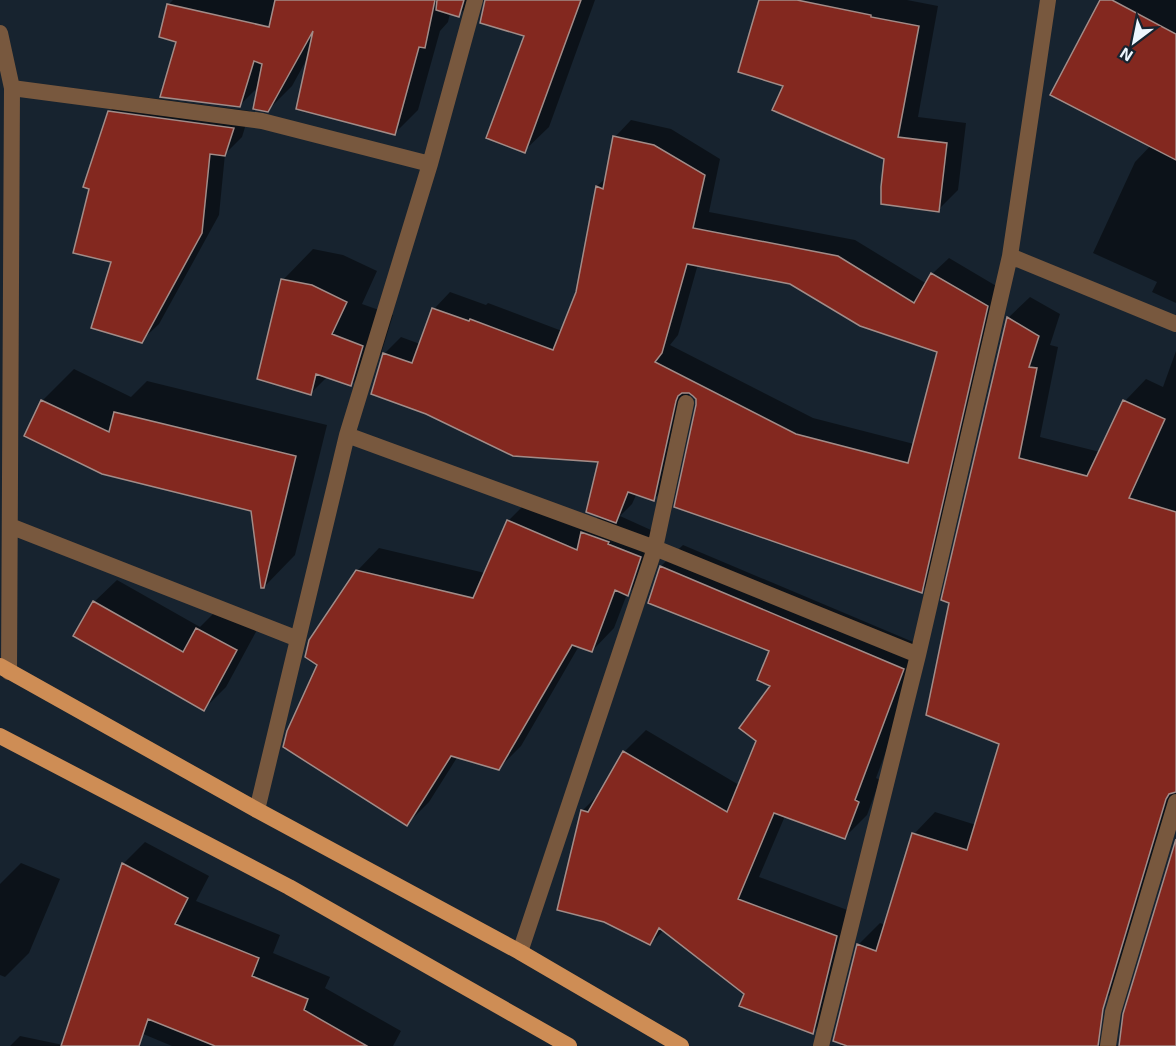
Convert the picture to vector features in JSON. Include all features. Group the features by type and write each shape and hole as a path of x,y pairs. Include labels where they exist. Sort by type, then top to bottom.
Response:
{"main road":[{"path":"5,669 257,810 520,952 681,1046"},
{"path":"0,736 289,887 569,1046"}],"street":[{"path":"257,810 347,435 430,164 475,0"},
{"path":"820,1046 918,656 1010,256 1048,0"},
{"path":"0,33 12,88 10,526 5,669"},
{"path":"12,88 262,121 430,164"},
{"path":"1010,256 1176,324"},
{"path":"520,952 655,548 686,403"},
{"path":"347,435 655,548 918,656"},
{"path":"10,526 298,639"},
{"path":"1108,1046 1113,1012 1176,802"}],"building":[{"path":"275,0 435,0 425,48 419,47 395,135 296,109 313,31 268,112 253,109 262,64 254,61 240,107 160,97 176,42 159,37 167,4 269,27"},
{"path":"437,0 464,0 459,17 436,10"},
{"path":"485,0 581,0 525,153 486,138 524,36 480,23"},
{"path":"759,0 797,0 919,26 898,137 947,143 939,212 881,204 884,159 772,110 783,86 738,72"},
{"path":"1100,0 1112,0 1176,34 1176,160 1050,95"},
{"path":"108,111 234,128 225,156 210,154 202,233 142,343 91,328 111,262 73,253 89,189 83,187"},
{"path":"613,136 654,145 705,175 693,228 838,256 914,303 931,273 988,306 922,593 674,507 696,405 696,399 689,393 682,393 676,401 654,501 628,492 616,523 586,512 598,462 513,456 426,414 371,394 383,353 412,363 432,308 469,321 470,319 553,350 576,292 596,186 603,189","holes":["687,264 790,284 860,326 937,352 908,463 796,434 655,362 662,353"]},
{"path":"281,279 312,285 347,302 332,334 363,346 351,386 316,374 311,395 257,379"},
{"path":"1007,317 1039,336 1029,367 1037,368 1019,458 1087,476 1123,400 1165,419 1129,498 1176,512 1176,792 1169,794 1166,799 1103,1009 1098,1046 847,1046 833,1041 857,944 876,951 912,833 967,850 999,744 926,715 949,603 941,600"},
{"path":"41,400 109,432 114,412 296,456 264,588 261,588 251,511 102,474 24,436"},
{"path":"507,520 577,550 581,532 641,557 628,596 615,590 592,652 572,645 499,770 451,756 407,826 283,747 287,731 317,665 305,657 309,640 356,570 473,598"},
{"path":"660,566 904,669 855,800 859,802 845,839 774,813 738,899 837,936 813,1034 739,1006 744,994 659,928 650,945 604,922 557,910 581,810 588,812 623,751 727,812 756,741 739,728 770,686 757,680 769,651 648,603"},
{"path":"93,601 183,652 196,628 237,650 204,711 73,636"},
{"path":"1176,839 1176,1046 1119,1046 1123,1014"},
{"path":"122,863 188,898 175,924 259,958 252,976 308,999 304,1010 367,1046 215,1046 148,1019 139,1046 61,1046"}]}
